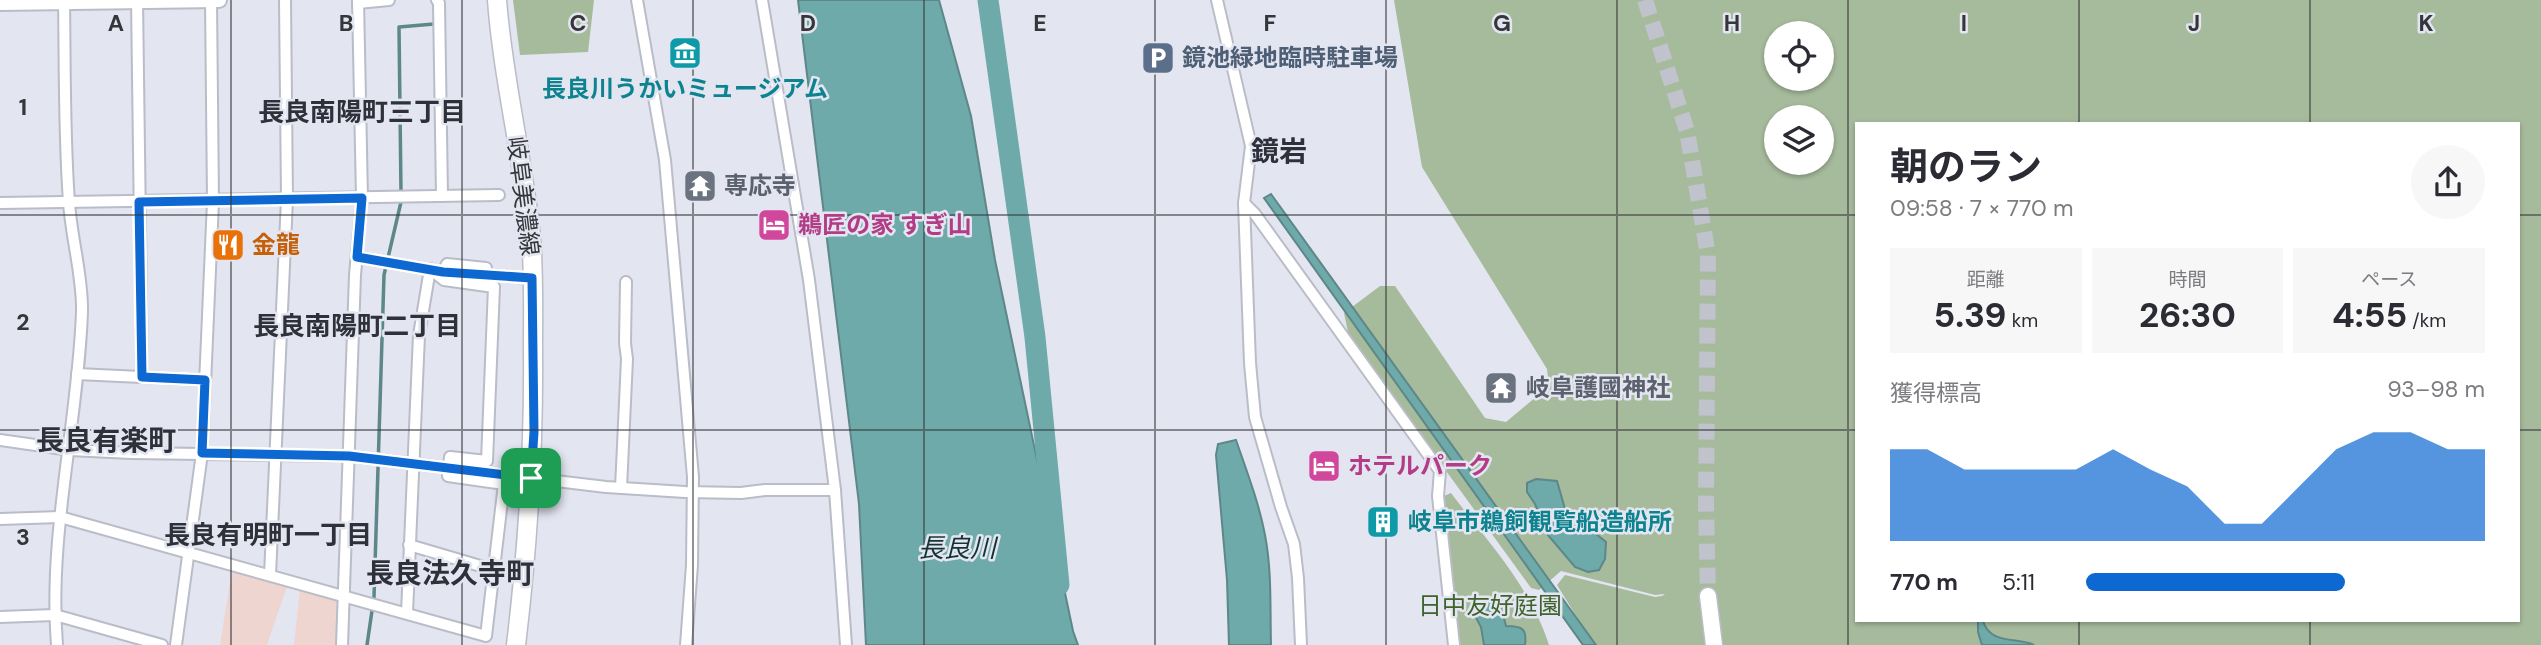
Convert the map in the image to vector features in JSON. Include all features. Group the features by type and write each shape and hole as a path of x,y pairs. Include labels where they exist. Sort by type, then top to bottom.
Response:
{"main road":[{"name":"岐阜美濃線","path":"497,0 531,240 534,432 516,645"},
{"path":"1708,596 1714,645"}],"street":[{"path":"176,645 202,453 212,201 211,0"},
{"path":"0,3 219,0"},
{"path":"270,575 287,200 285,0"},
{"path":"342,645 357,257 362,198 358,1 388,0"},
{"path":"437,0 442,196"},
{"path":"637,0 665,160 693,492 692,565 686,645"},
{"path":"762,0 809,280 835,490 846,645"},
{"path":"1217,0 1251,146 1244,203 1250,363 1255,417 1294,544 1301,645"},
{"path":"57,645 55,615 60,517 70,450 82,310 69,202 64,1"},
{"path":"137,1 142,377"},
{"path":"0,203 499,195"},
{"path":"1244,203 1255,214 1440,471 1438,496 1454,645"},
{"path":"357,257 443,272 532,278"},
{"path":"443,272 447,264 486,268"},
{"path":"407,613 419,335 430,269"},
{"path":"0,519 60,517 486,636 504,484 448,476 450,457 487,461 494,286 444,280 430,269"},
{"path":"621,488 627,359 626,282"},
{"path":"77,374 205,380"},
{"path":"0,440 70,450 131,453 349,456 621,488 741,493 758,490 835,490"},
{"path":"409,545 494,570"},
{"path":"0,617 55,615 162,645"}],"shaded area":[{"path":"232,570 287,586 267,645 220,645"},
{"path":"300,589 337,597 336,645 294,645"}],"green space":[{"path":"513,0 594,0 588,52 520,55"},
{"path":"1394,0 2541,0 2541,645 1594,645 1557,585 1565,575 1655,597 1665,594 1655,595 1561,571 1539,590 1531,588 1349,337 1344,313 1380,286 1395,286 1485,418 1506,422 1549,386 1547,369 1422,167"},
{"name":"日中友好庭園","path":"1451,493 1520,584 1549,645 1458,645 1444,496"}],"water":[{"name":"長良川","path":"798,0 939,0 971,116 995,260 1078,645 866,645 859,504"},
{"path":"1271,194 1596,645 1583,645 1264,198"},
{"path":"1236,440 1265,535 1270,576 1271,645 1229,645 1227,580 1216,455 1218,444"},
{"path":"1536,479 1557,481 1565,509 1606,542 1605,559 1599,570 1588,572 1575,567 1547,534 1527,492 1527,483"},
{"path":"1480,600 1492,601 1502,610 1506,626 1523,629 1525,645 1484,645 1481,627 1473,612"},
{"path":"1978,622 1984,622 1987,629 1998,637 2034,645 1982,645"}],"waterway":[{"name":"長良川","path":"988,0 1035,337 1059,585"},
{"path":"401,192 399,27 434,24"},
{"path":"367,645 374,597 384,275 401,202"}],"tunnel":[{"path":"1645,0 1687,131 1708,255 1708,596"}],"place":[{"name":"長良川うかいミュージアム","path":"685,53"},
{"name":"鏡池緑地臨時駐車場","path":"1158,58"},
{"name":"専応寺","path":"700,186"},
{"name":"鵜匠の家 すぎ山","path":"774,225"},
{"name":"金龍","path":"228,245"},
{"name":"岐阜護國神社","path":"1501,388"},
{"name":"ホテルパーク","path":"1324,466"},
{"name":"岐阜市鵜飼観覧船造船所","path":"1383,522"}],"district":[{"name":"長良南陽町三丁目","path":"362,112"},
{"name":"鏡岩","path":"1279,151"},
{"name":"長良南陽町二丁目","path":"357,326"},
{"name":"長良有楽町","path":"106,440"},
{"name":"長良有明町一丁目","path":"268,535"},
{"name":"長良法久寺町","path":"450,573"}],"route":[{"path":"362,198 357,257 443,272 532,278 534,432 531,478 349,456 202,453 205,380 142,377 139,202 362,198"}]}
